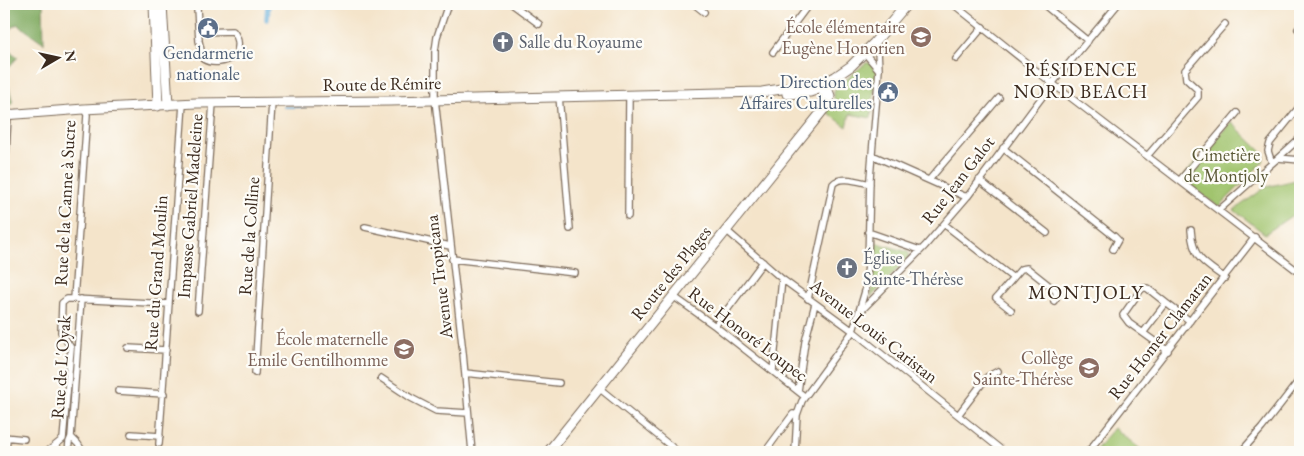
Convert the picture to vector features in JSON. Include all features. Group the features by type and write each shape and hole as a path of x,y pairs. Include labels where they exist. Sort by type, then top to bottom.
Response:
{"main road":[{"name":"Route de Rémire","path":"762,92 774,94 810,92 848,76 907,4"},
{"path":"158,5 163,105"},
{"name":"Route de Rémire","path":"6,115 213,103 365,102 762,92 826,84"},
{"name":"Route des Plages","path":"819,115 826,84"},
{"name":"Route des Plages","path":"548,452 830,101 826,84"},
{"path":"810,92 818,93 823,100"}],"street":[{"path":"158,5 198,4 198,32 203,59 208,62 219,62 236,56 239,45 237,36 233,32 198,32"},
{"name":"Avenue Tropicana","path":"448,4 436,44 435,99 472,452"},
{"path":"512,4 539,24"},
{"path":"694,4 704,12"},
{"path":"772,52 809,4"},
{"path":"953,4 961,6 983,28 1053,84 1232,219 1300,273"},
{"path":"1043,4 1088,41"},
{"name":"Rue Jean Galot","path":"860,312 920,250 968,196 1053,84 1118,4"},
{"path":"1148,155 1198,97 1198,90 1186,79 1186,70 1225,24"},
{"path":"956,59 983,28"},
{"path":"795,452 798,415 804,396 828,367 853,331 866,288 870,184 878,70 878,50 871,49 878,70"},
{"path":"628,216 629,95"},
{"path":"560,96 570,229"},
{"path":"929,180 999,98"},
{"name":"Rue de la Colline","path":"255,373 272,102"},
{"name":"Impasse Gabriel Madeleine","path":"198,311 213,103"},
{"name":"Rue du Grand Moulin","path":"159,444 183,104"},
{"path":"1272,163 1268,151 1270,144 1300,106"},
{"name":"Rue de la Canne à Sucre","path":"77,299 87,115 84,109"},
{"path":"1180,180 1237,113"},
{"path":"4,197 6,115"},
{"path":"1222,212 1300,138"},
{"path":"1003,148 1029,167 1051,188 1116,237 1118,240 1113,249"},
{"path":"872,155 964,196 968,196"},
{"path":"1278,158 1300,160"},
{"path":"808,299 833,184 840,179 870,184"},
{"path":"979,180 1046,233"},
{"path":"944,224 1013,278"},
{"path":"365,227 450,246"},
{"name":"Avenue Louis Caristan","path":"726,230 782,279 853,331 1004,452"},
{"path":"1191,230 1192,245 1200,260 1225,278"},
{"path":"868,232 920,250"},
{"name":"Rue Homer Clamaran","path":"1088,452 1255,238"},
{"path":"452,259 575,272"},
{"path":"716,326 763,262"},
{"path":"1011,310 996,298 1021,269 1027,268 1056,291 1054,301"},
{"path":"772,370 782,279"},
{"path":"1168,351 1123,316 1140,291 1146,288 1190,321"},
{"name":"Rue Honoré Loupec","path":"672,296 716,326 804,396"},
{"path":"47,452 63,439 71,348 61,332 62,303 67,299 77,299 169,304"},
{"name":"Rue de L'Oyak","path":"68,452 71,437 77,299"},
{"path":"1143,333 1166,303"},
{"path":"798,391 805,342 815,304"},
{"path":"128,348 166,350"},
{"path":"958,415 987,377 998,371"},
{"path":"465,373 559,383"},
{"path":"381,378 411,398 436,411 468,413"},
{"path":"1241,452 1300,379"},
{"path":"599,388 677,452"},
{"path":"118,391 164,394"},
{"path":"765,452 793,414 798,415"},
{"path":"131,434 160,436"},
{"name":"Rue de L'Oyak","path":"71,437 83,452"},
{"path":"6,452 5,438 24,439"}],"green space":[{"path":"4,4 43,4 44,43 17,24 4,35"},
{"path":"4,47 18,57 5,71 13,104 4,105"},
{"path":"866,63 870,63 877,71 871,118 850,114 847,127 827,112 834,101 834,91 837,87"},
{"name":"Cimetière de Montjoly","path":"1231,122 1264,154 1263,162 1219,207 1181,179"},
{"path":"1300,179 1300,225 1291,216 1265,234 1234,210 1266,187"},
{"path":"874,242 908,252 909,257 871,297 874,272"},
{"path":"1114,428 1144,452 1094,452"}],"waterway":[{"path":"267,19 268,4"},
{"path":"284,107 305,107"}],"place":[{"name":"Gendarmerie nationale","path":"208,28"},
{"name":"École élémentaire Eugène Honorien","path":"921,37"},
{"name":"Salle du Royaume","path":"503,42"},
{"name":"Direction des Affaires Culturelles","path":"888,92"},
{"name":"Église Sainte-Thérèse","path":"847,268"},
{"name":"École maternelle Emile Gentilhomme","path":"404,349"},
{"name":"Collège Sainte-Thérèse","path":"1089,368"}],"district":[{"name":"RÉSIDENCE NORD BEACH","path":"1081,80"},
{"name":"MONTJOLY","path":"1086,292"}]}
